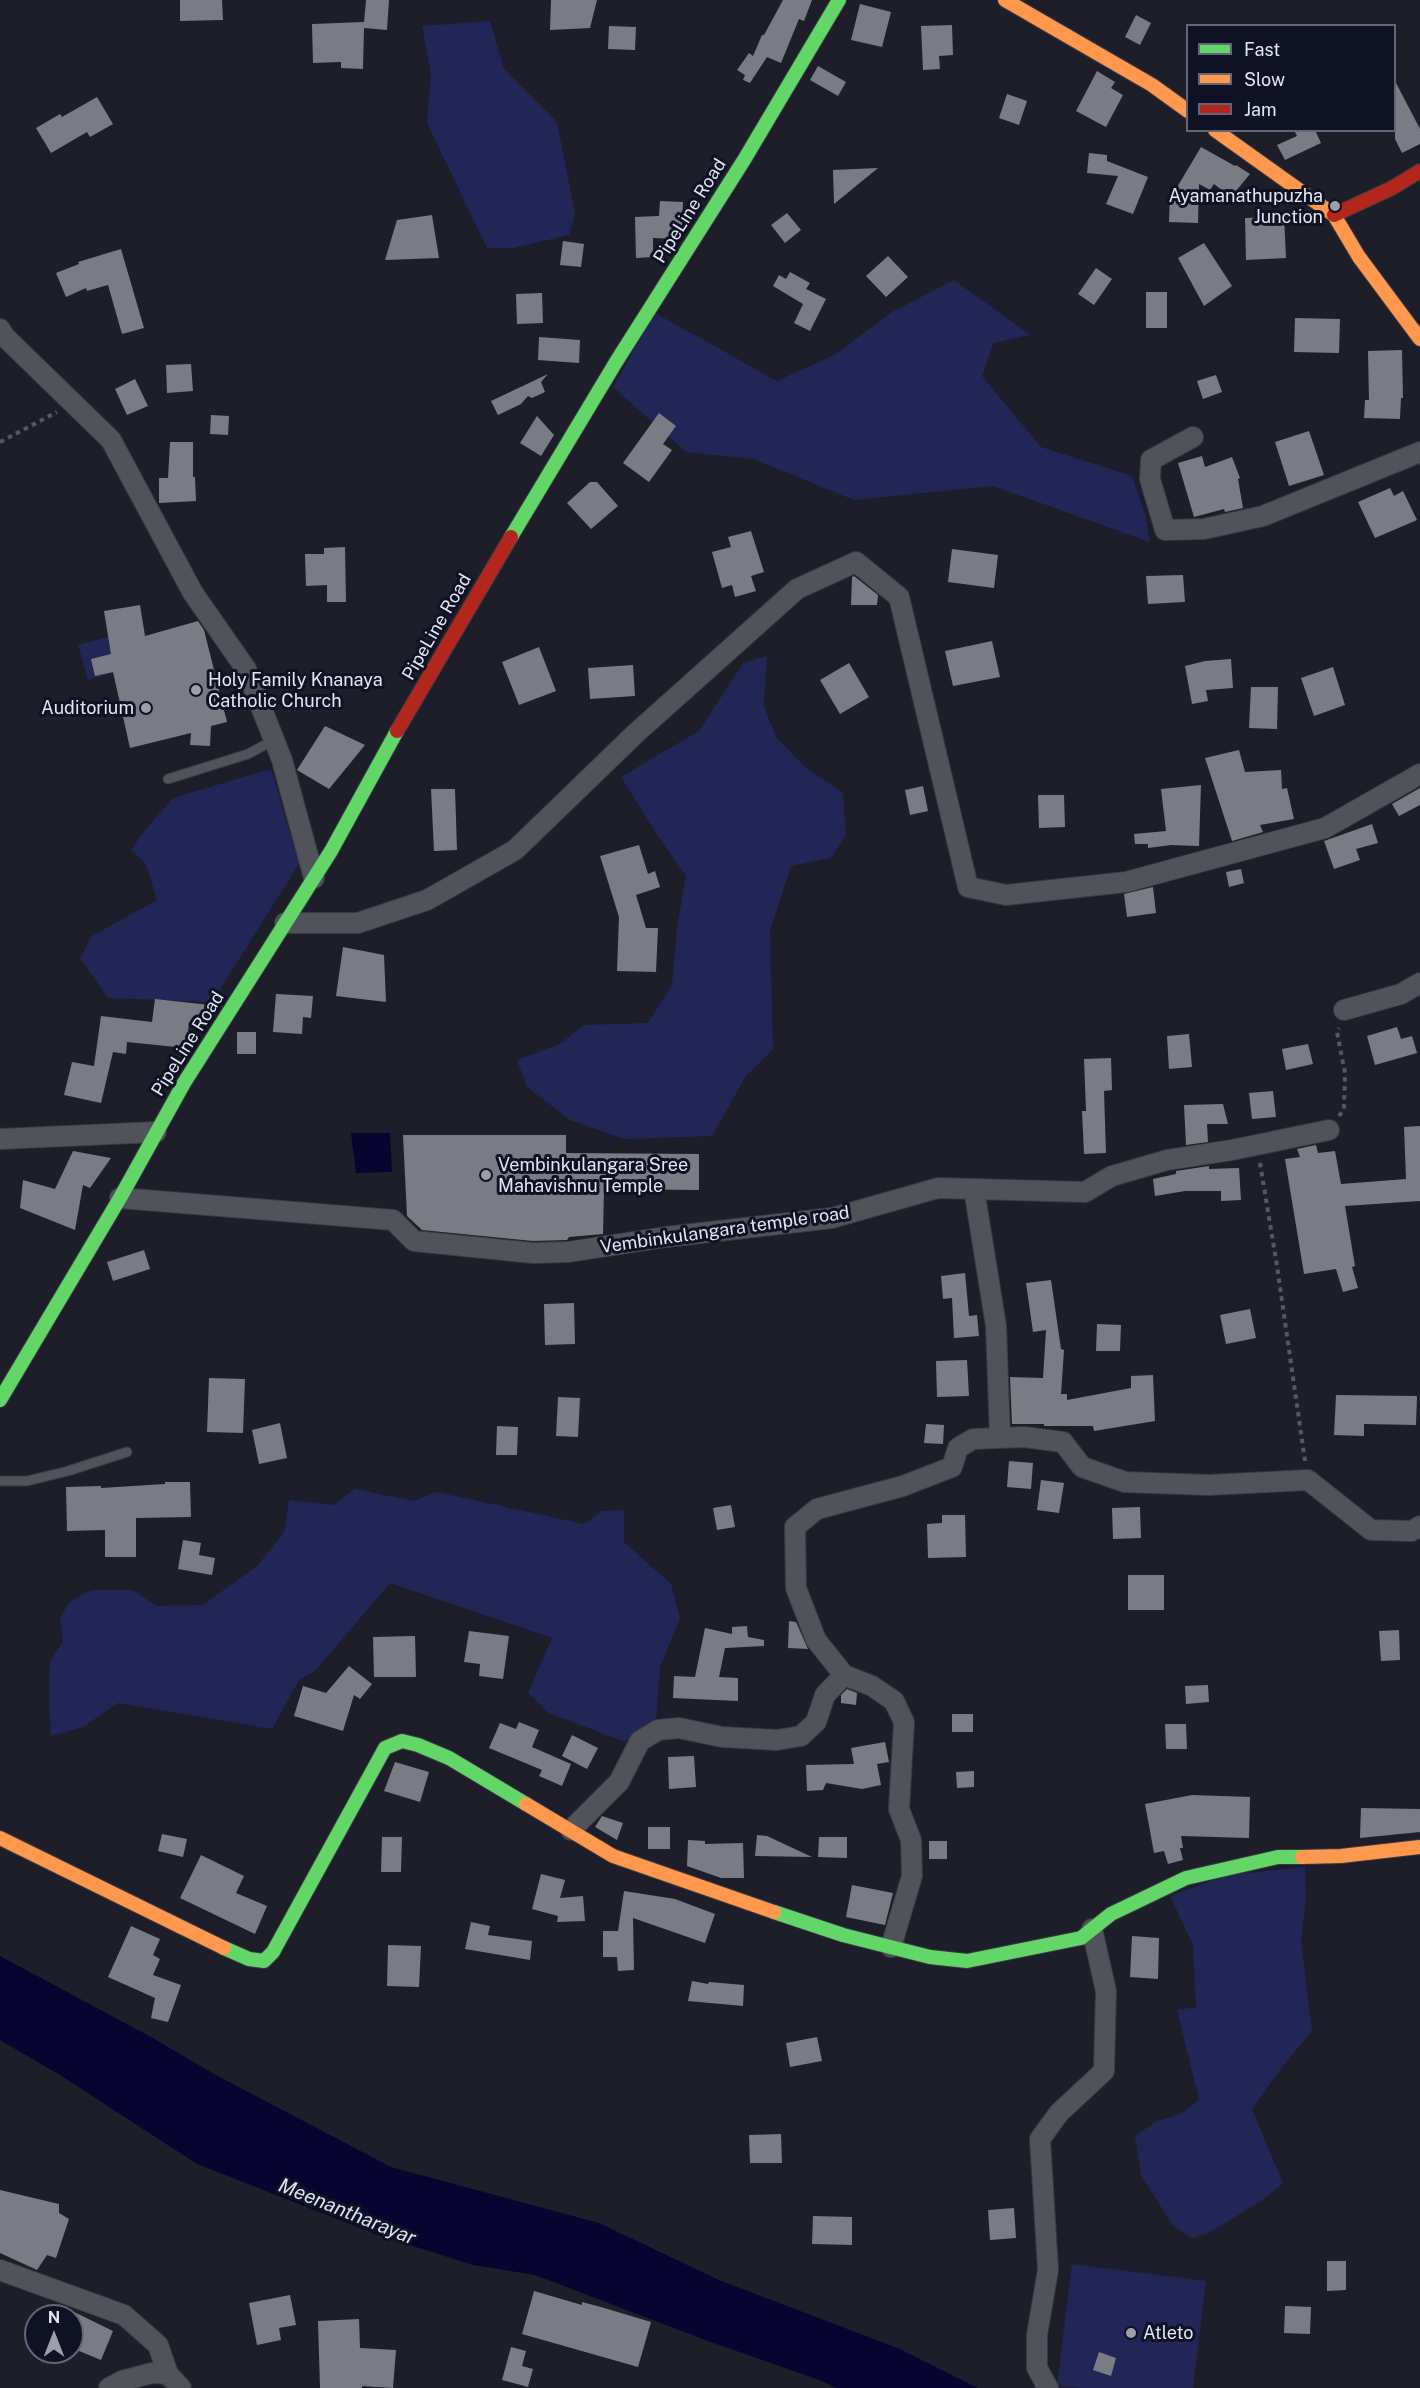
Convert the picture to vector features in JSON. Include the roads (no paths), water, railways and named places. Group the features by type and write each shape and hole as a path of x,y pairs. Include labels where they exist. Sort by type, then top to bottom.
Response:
{"street":[{"name":"PipeLine Road","path":"0,1400 120,1198 184,1083 314,878 498,558 616,362 744,160 839,0"},
{"path":"1005,0 1152,85 1186,110"},
{"path":"1218,132 1334,215 1359,257 1420,339"},
{"path":"1334,215 1392,188 1420,171"},
{"path":"0,329 5,337 111,440 193,593 246,669 282,760 314,878"},
{"path":"1193,437 1151,460 1150,479 1165,530 1204,529 1263,516 1420,452"},
{"path":"285,923 358,923 427,900 515,850 635,734 797,590 856,562 899,597 968,887 1006,895 1126,882 1325,828 1420,774"},
{"path":"1344,1010 1401,994 1420,983"},
{"name":"Vembinkulangara temple road","path":"120,1198 393,1220 414,1241 533,1253 568,1252 832,1218 938,1188 1085,1192 1112,1176 1167,1160 1329,1130"},
{"path":"0,1139 156,1132"},
{"path":"974,1189 996,1326 1000,1437"},
{"path":"891,1947 912,1876 911,1840 899,1809 904,1722 894,1701 872,1686 844,1675 816,1640 796,1588 795,1527 818,1509 903,1486 952,1467 958,1448 973,1439 1000,1437 1024,1437 1063,1442 1082,1467 1125,1482 1209,1485 1308,1480 1371,1530 1412,1531 1420,1526"},
{"path":"571,1830 620,1782 640,1741 658,1730 680,1728 722,1737 777,1740 801,1736 816,1722 825,1695 844,1675"},
{"path":"0,1838 237,1954 249,1959 264,1961 273,1952 385,1749 402,1741 449,1758 612,1856 843,1935 930,1957 967,1961 1081,1938 1112,1914 1186,1878 1278,1857 1341,1856 1420,1847"},
{"path":"1048,2388 1037,2368 1037,2335 1048,2271 1041,2139 1059,2113 1104,2071 1106,1991 1092,1929"},
{"path":"0,2270 124,2315 158,2345 174,2381"},
{"path":"109,2388 122,2380 152,2373 174,2381"}],"lane":[{"path":"168,779 248,754 274,740"},
{"path":"0,1480 38,1478 128,1452"}],"water":[{"path":"351,1133 390,1133 392,1172 356,1173"},
{"name":"Meenantharayar","path":"0,1956 151,2037 214,2074 391,2167 599,2223 719,2280 900,2349 978,2388 836,2388 535,2275 473,2265 378,2235 197,2164 60,2075 0,2040"}],"place":[{"name":"Ayamanathupuzha Junction","path":"1335,206"},
{"name":"Holy Family Knanaya Catholic Church","path":"196,690"},
{"name":"Auditorium","path":"146,708"},
{"name":"Vembinkulangara Sree Mahavishnu Temple","path":"486,1175"},
{"name":"Atleto","path":"1131,2333"}]}
